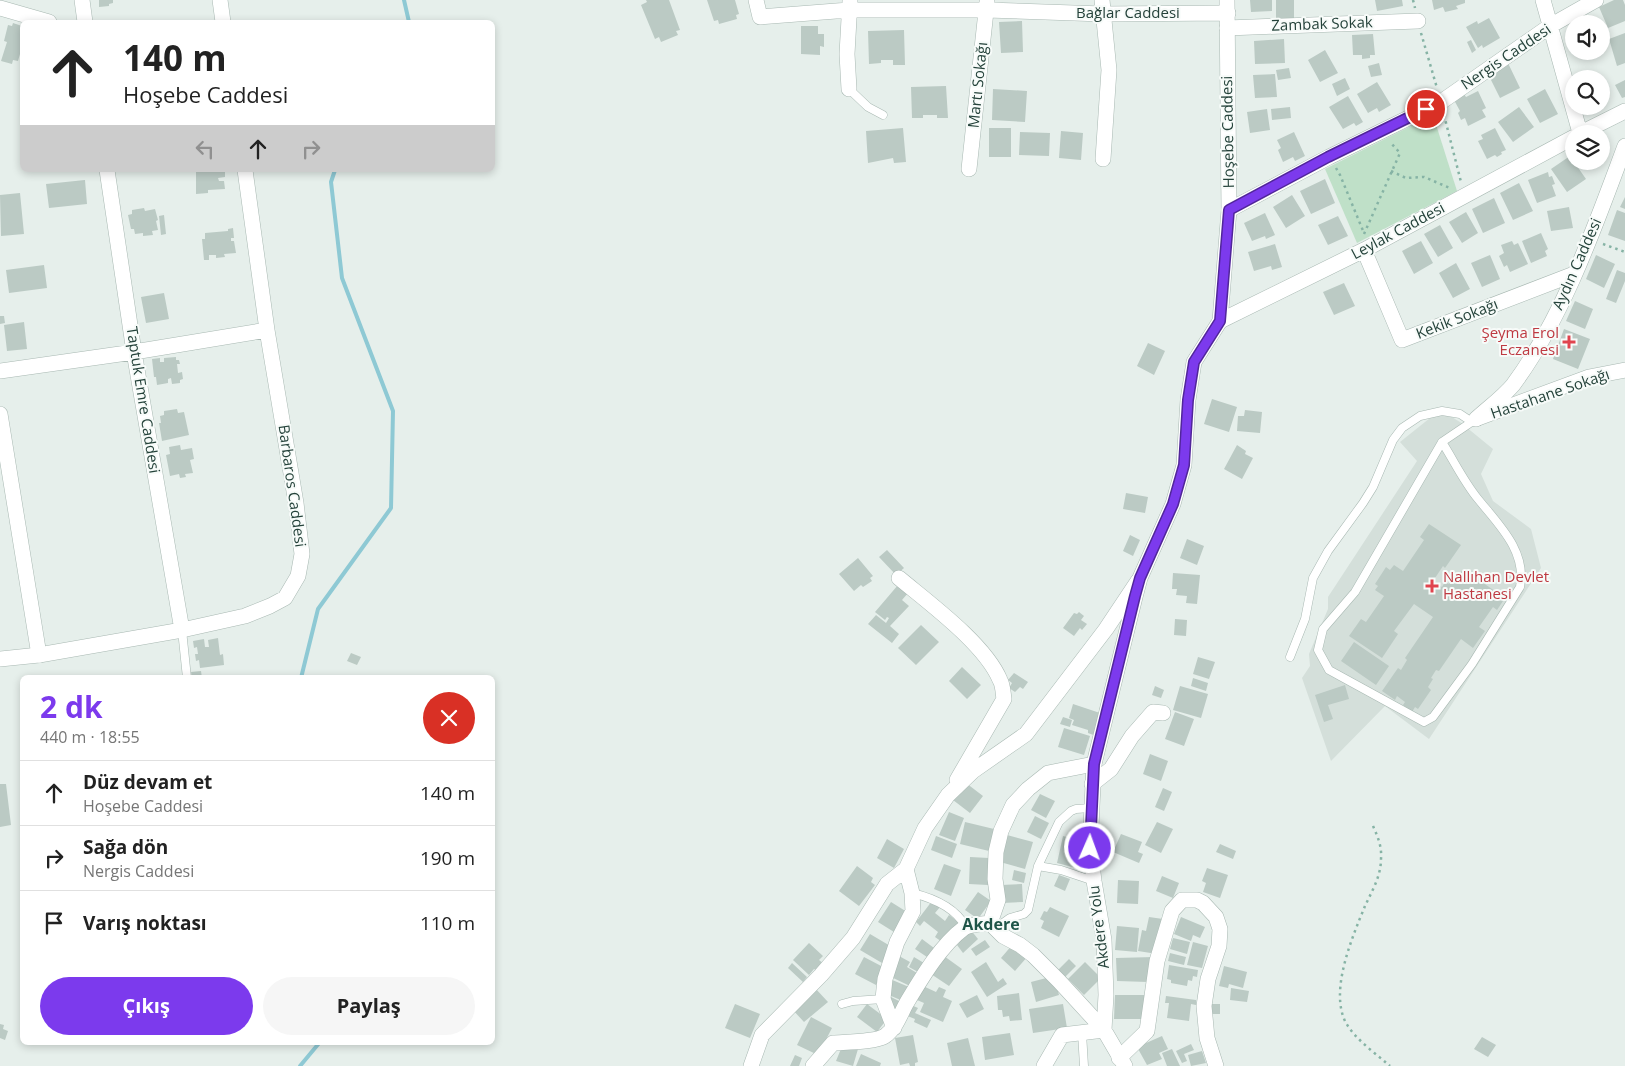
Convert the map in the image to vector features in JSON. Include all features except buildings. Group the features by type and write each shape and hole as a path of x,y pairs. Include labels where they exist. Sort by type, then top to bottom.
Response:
{"street":[{"path":"82,0 85,20"},
{"path":"220,0 223,20"},
{"name":"Bağlar Caddesi","path":"756,0 760,17 849,5 1102,7 1227,14"},
{"path":"1543,0 1578,125"},
{"name":"Nergis Caddesi","path":"1229,210 1328,157 1441,102 1550,26 1596,0"},
{"path":"849,5 847,54 849,89"},
{"name":"Martı Sokağı","path":"969,169 987,5"},
{"path":"1102,7 1110,70 1103,159"},
{"path":"0,8 42,20"},
{"name":"Zambak Sokak","path":"1227,14 1418,21"},
{"name":"Hoşebe Caddesi","path":"1140,578 1173,504 1184,465 1188,400 1194,362 1220,321 1229,210 1227,14"},
{"path":"1596,125 1625,111"},
{"name":"Leylak Caddesi","path":"1220,321 1366,243 1565,142"},
{"name":"Aydın Caddesi","path":"1474,420 1512,386 1546,334 1589,239 1625,146"},
{"name":"Taptuk Emre Caddesi","path":"107,172 134,352 182,630"},
{"name":"Barbaros Caddesi","path":"0,659 182,630 245,616 285,598 298,576 302,554 297,511 267,330 245,172"},
{"name":"Kekik Sokağı","path":"1366,243 1402,340 1574,274"},
{"path":"0,371 134,352 267,330"},
{"name":"Hastahane Sokağı","path":"1474,420 1589,377 1625,370"},
{"path":"0,414 39,654"},
{"path":"751,1066 762,1035 821,975 853,938 887,884 906,869 925,828 948,795 1004,699 1001,681 988,657 960,630 899,578"},
{"path":"948,795 973,771 1026,734 1106,629 1140,578"},
{"name":"Akdere Yolu","path":"1104,1030 1106,995 1104,940 1090,848 1092,784 1094,764 1140,578"},
{"path":"1092,784 1111,769 1132,736 1153,712 1163,713"},
{"path":"993,925 998,900 995,879 996,852 1002,831 1013,805 1028,789 1048,773 1094,764"},
{"path":"894,1028 883,999 885,979 897,942 913,911 912,893 906,869"},
{"path":"993,925 1003,936 1033,955 1060,981 1104,1030 1122,1062 1147,1031 1158,961 1172,911 1182,900 1197,900 1212,912 1220,929 1220,946 1208,979 1204,1006 1206,1033 1216,1066"},
{"path":"813,1066 833,1043 877,1040 886,1035 894,1028 920,979 942,950 966,927 993,925"},
{"path":"1044,1066 1062,1035 1104,1030"}],"lane":[{"path":"849,89 868,107 884,115"},
{"path":"1290,657 1302,632 1313,578 1328,551 1363,503 1394,440 1402,428 1420,416 1442,410 1460,414 1474,420"},
{"path":"1442,442 1478,499 1505,531 1521,565 1522,580 1520,587 1472,664 1433,717 1424,722 1329,670 1318,650 1323,629 1355,592 1442,442 1474,420"},
{"path":"182,630 187,675"},
{"path":"993,925 1024,914 1028,910 1038,866 1062,817 1076,809 1092,808"},
{"path":"1038,866 1061,870 1094,880"},
{"path":"912,893 928,898 948,908 960,918 966,927"},
{"path":"842,1004 853,1001 883,999"},
{"path":"1082,1033 1084,1066"}],"path":[{"path":"1366,243 1400,152 1380,132"},
{"path":"1328,157 1340,175 1366,243"},
{"path":"1589,239 1625,252"},
{"path":"1373,826 1381,851 1380,869 1350,948 1341,980 1339,998 1343,1016 1351,1031 1390,1066"}],"shaded area":[{"name":"Nallıhan Devlet Hastanesi","path":"1440,410 1460,422 1493,449 1481,474 1493,501 1531,529 1541,568 1429,739 1385,706 1331,761 1302,678 1310,666 1309,654 1328,609 1328,597 1417,461 1400,442"}],"green space":[{"path":"1433,115 1457,191 1357,243 1325,169"}],"waterway":[{"path":"404,0 409,20"},
{"path":"302,675 318,609 391,508 393,411 342,278 331,182 334,172"},
{"path":"300,1066 318,1045"}],"place":[{"name":"Şeyma Erol Eczanesi","path":"1569,342"},
{"name":"Nallıhan Devlet Hastanesi","path":"1432,586"}],"district":[{"name":"Akdere","path":"991,924"}],"route":[{"path":"1090,848 1094,764 1135,596 1140,578 1173,504 1184,465 1188,400 1194,362 1220,321 1229,210 1328,157 1426,109"}]}
